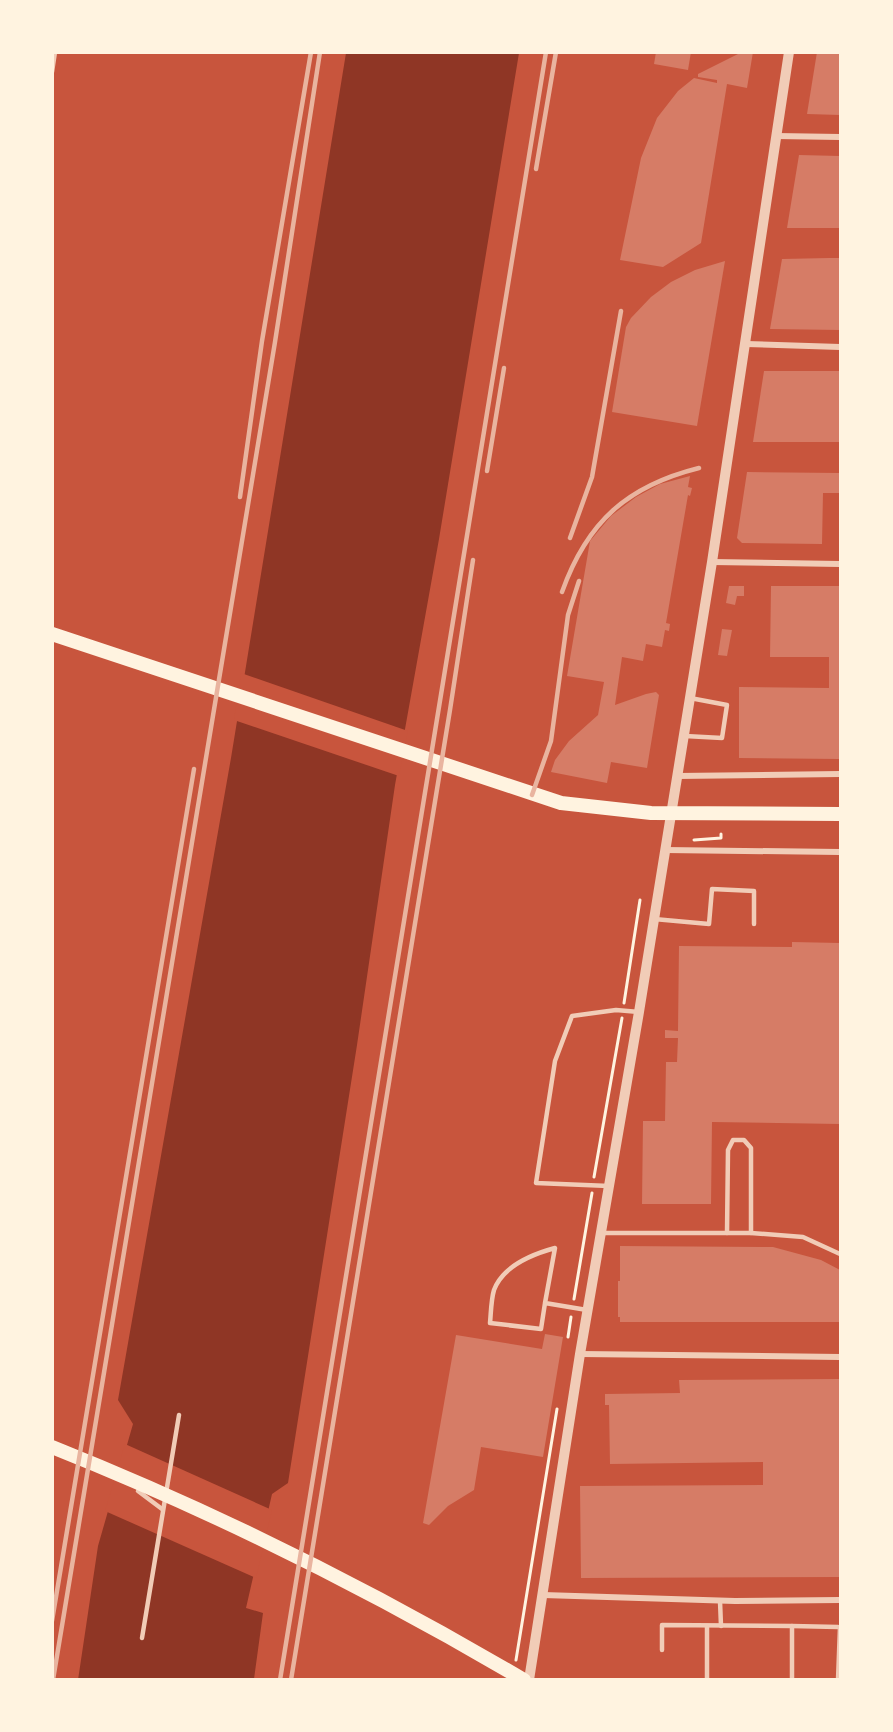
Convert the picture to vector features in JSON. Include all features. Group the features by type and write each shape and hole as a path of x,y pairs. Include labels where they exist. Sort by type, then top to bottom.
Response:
{"main road":[{"path":"52,634 561,803 651,813 840,814"},
{"path":"52,1446 189,1507 375,1596 519,1674"}],"street":[{"path":"529,1680 587,1310 639,1012 712,562 789,52"},
{"path":"776,136 840,137"},
{"path":"746,344 840,347"},
{"path":"712,562 840,564"},
{"path":"677,776 840,774"},
{"path":"665,850 840,852"},
{"path":"580,1353 840,1357"},
{"path":"543,1595 720,1601 840,1600"}],"lane":[{"path":"52,72 56,52"},
{"path":"684,736 723,738 727,705 690,698"},
{"path":"654,919 709,924 712,889 754,891 754,924"},
{"path":"609,1186 536,1183 555,1060 572,1016 623,1011 639,1012"},
{"path":"727,1233 728,1150 733,1140 744,1140 751,1148 751,1233"},
{"path":"601,1233 751,1233 803,1238 840,1254"},
{"path":"555,1248 545,1303 541,1329 490,1323 494,1289 511,1268 534,1254 555,1248"},
{"path":"545,1303 587,1310"},
{"path":"142,1638 179,1415"},
{"path":"138,1491 162,1509"},
{"path":"720,1601 721,1626"},
{"path":"662,1650 662,1625 839,1627 838,1680"},
{"path":"792,1626 792,1680"},
{"path":"706,1680 707,1627"}],"path":[{"path":"568,1341 640,900"},
{"path":"519,1674 559,1398"}],"shaded area":[{"path":"346,53 519,53 439,539 395,785 357,1045 288,1483 272,1494 246,1608 263,1613 254,1679 78,1680 98,1546 133,1424 118,1400 231,758"}],"pier":[{"path":"241,673 408,731 399,776 234,720"},
{"path":"125,1444 272,1510 256,1578 105,1511"}],"building":[{"path":"656,52 691,52 688,70 654,64"},
{"path":"742,52 753,52 747,88 727,84 701,243 663,267 620,260 641,158 657,118 678,91 694,78 717,83 717,80 698,77 698,74"},
{"path":"817,52 840,52 840,115 807,114"},
{"path":"799,155 840,156 840,228 787,228"},
{"path":"840,258 840,330 770,329 782,259"},
{"path":"725,261 697,426 612,412 626,327 631,318 651,297 671,282 695,270"},
{"path":"764,371 840,371 840,442 753,442"},
{"path":"747,472 840,473 840,493 823,493 822,544 742,543 737,538"},
{"path":"690,476 688,487 692,488 690,496 688,495 666,623 670,624 669,631 665,630 662,647 646,644 643,661 622,657 615,705 646,694 656,692 659,695 647,768 611,762 607,783 551,772 555,760 569,741 598,715 604,682 567,676 590,541 611,516 636,497 660,484"},
{"path":"729,586 744,586 744,596 737,596 735,605 726,603"},
{"path":"771,586 840,586 840,759 739,758 739,687 829,688 829,657 770,657"},
{"path":"722,629 732,630 727,656 718,655"},
{"path":"792,942 840,943 840,1124 712,1122 711,1204 642,1204 643,1121 665,1121 666,1062 677,1062 678,1038 665,1038 665,1030 678,1031 679,946 792,947"},
{"path":"620,1246 773,1247 821,1260 840,1270 840,1322 620,1322 618,1281 620,1281"},
{"path":"545,1334 563,1337 543,1457 481,1447 474,1490 448,1506 429,1525 423,1523 456,1335 542,1349"},
{"path":"840,1379 840,1577 581,1578 580,1486 763,1485 763,1462 610,1464 609,1405 605,1405 605,1394 680,1393 679,1380"}],"railway":[{"path":"240,497 262,341 311,52"},
{"path":"53,1680 275,342 320,52"},
{"path":"280,1680 546,52"},
{"path":"536,169 556,52"},
{"path":"570,538 592,477 621,311"},
{"path":"487,471 504,368"},
{"path":"562,592 584,546 597,527 613,511 651,485 699,468"},
{"path":"291,1680 473,560"},
{"path":"532,795 551,741 568,615 579,581"},
{"path":"52,1621 194,769"}]}
